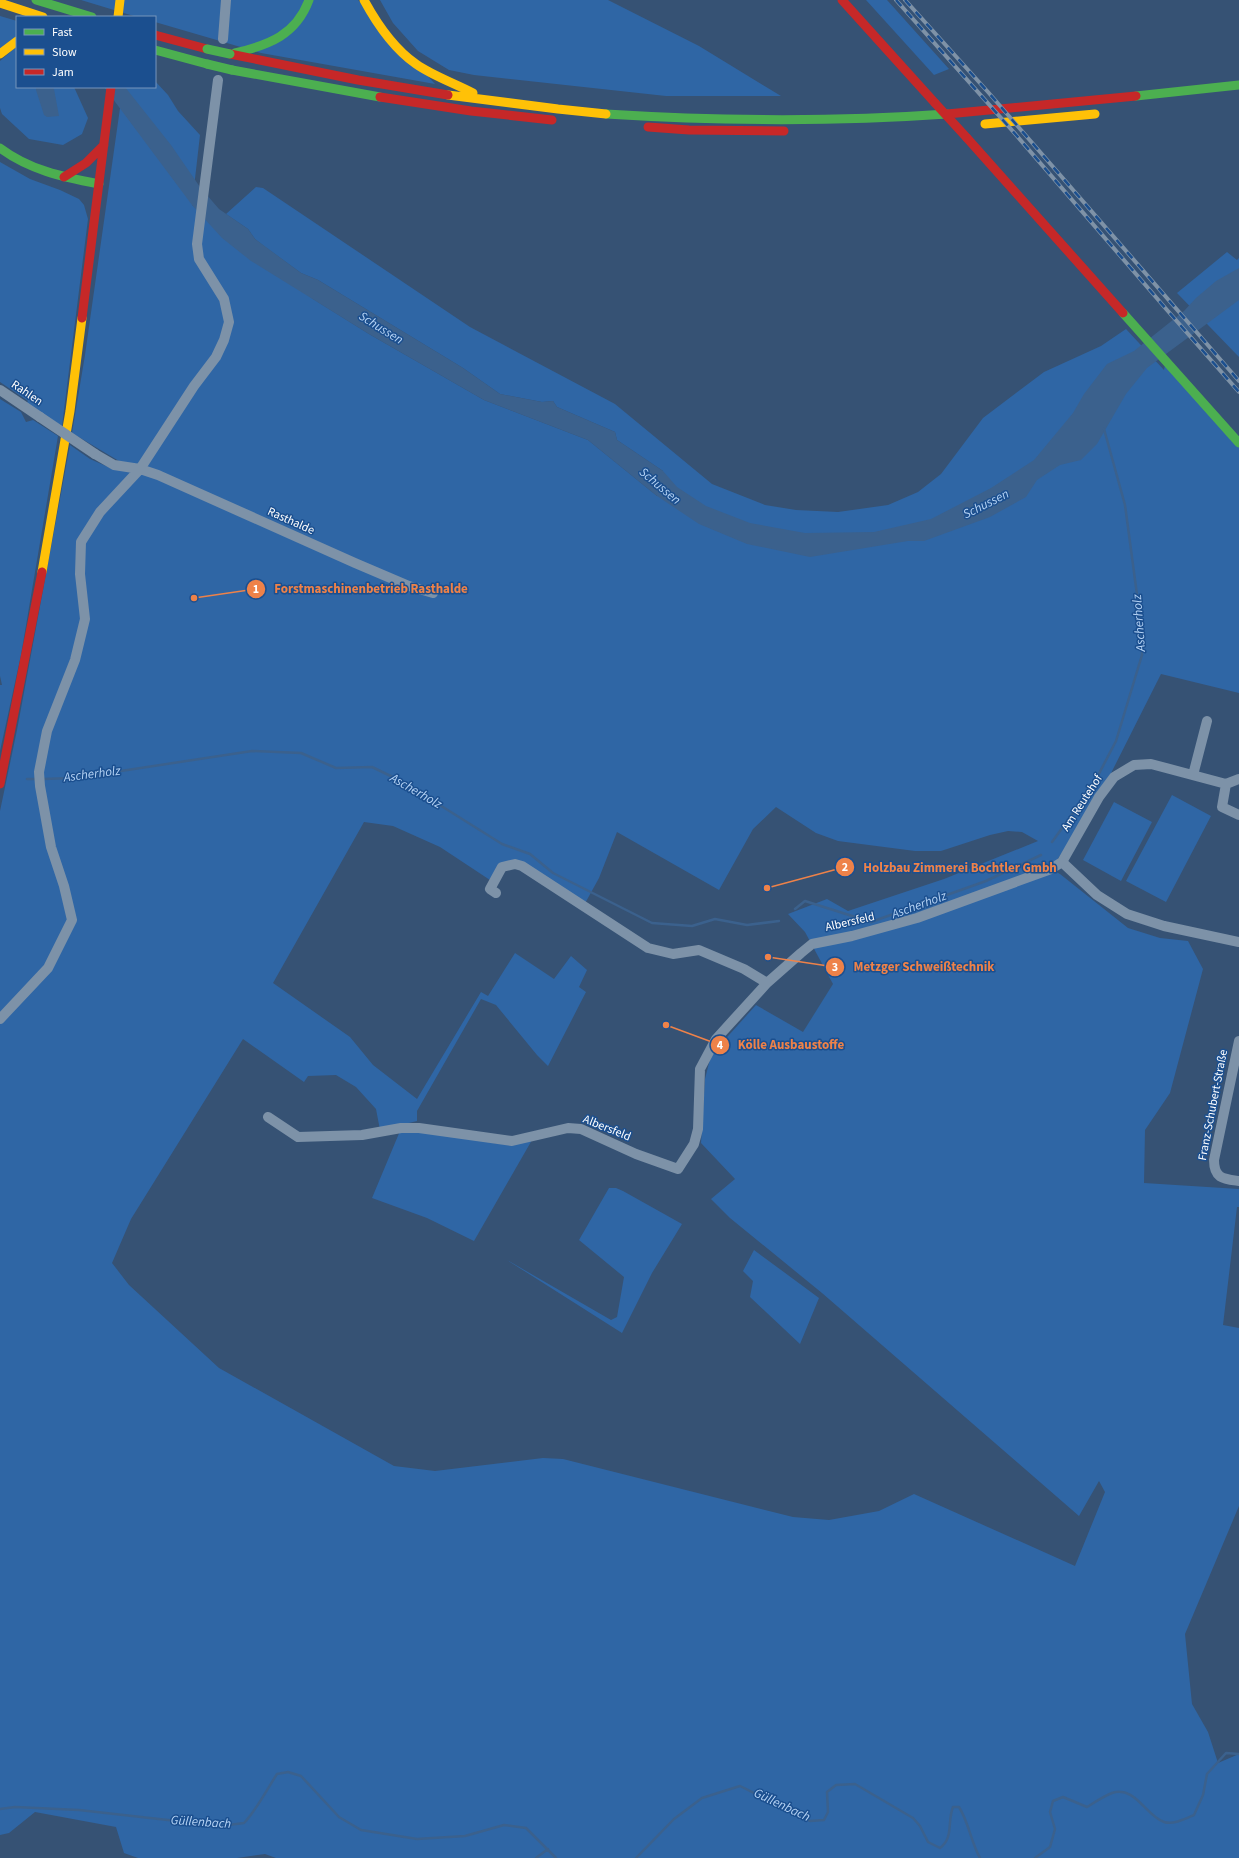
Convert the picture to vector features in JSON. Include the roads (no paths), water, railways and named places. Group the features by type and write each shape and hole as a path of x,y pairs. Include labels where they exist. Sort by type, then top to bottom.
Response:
{"main road":[{"path":"36,0 89,16"},
{"path":"118,16 120,0"},
{"path":"230,54 253,49 283,37 296,25 307,7 309,0"},
{"path":"364,0 384,33 407,56 425,70 469,94 486,100 581,112 670,116 807,119 875,118 985,112 1239,85"},
{"path":"842,0 1239,443"},
{"path":"0,3 39,16"},
{"path":"156,36 207,49 328,75 469,94"},
{"path":"0,54 16,42"},
{"path":"156,50 232,70 324,88 413,103 562,121"},
{"path":"0,784 30,638 53,515 71,403 111,88"},
{"path":"946,126 1105,112"},
{"path":"637,127 690,130 794,131"},
{"path":"64,177 92,160 104,145"},
{"path":"0,148 26,164 64,177 99,184"}],"street":[{"path":"223,40 226,0"},
{"path":"0,1019 48,968 72,920 64,886 51,848 39,772 47,731 75,660 85,619 80,574 81,542 100,512 140,469 194,386 216,357 224,340 229,322 224,299 199,259 198,237 218,80"},
{"name":"Rahlen","path":"0,390 94,454"},
{"name":"Rasthalde","path":"94,454 114,465 140,469 158,475 242,514 409,586 433,593"},
{"path":"1192,775 1206,721"},
{"name":"Am Reutehof","path":"1062,862 1099,797 1114,777 1134,765 1151,764 1226,784"},
{"path":"1239,779 1226,784 1222,807 1239,815"},
{"path":"1062,862 1097,895 1127,914 1164,926 1239,942"},
{"name":"Albersfeld","path":"268,1117 298,1137 362,1135 401,1128 420,1128 512,1141 568,1128 581,1129 636,1154 678,1169 694,1144 698,1129 700,1069 716,1039 767,983 812,944 852,936 917,918 1051,869 1062,862"},
{"path":"496,893 490,889 502,867 515,864 522,866 648,948 673,954 698,950 744,969 767,983"},
{"name":"Franz-Schubert-Straße","path":"1239,1042 1214,1160 1216,1173 1224,1179 1239,1181"}],"water":[{"path":"36,88 54,89 59,116 47,117 44,115"},
{"name":"Schussen","path":"105,88 126,88 171,145 200,187 219,209 248,229 255,239 301,273 318,280 463,368 500,394 542,402 553,401 557,407 615,432 617,440 663,471 677,487 706,506 750,523 805,533 874,532 931,519 991,488 1034,460 1073,413 1084,394 1107,364 1134,351 1184,311 1196,298 1216,281 1239,268 1239,300 1147,368 1126,394 1097,444 1081,460 1060,465 1037,480 1026,497 990,517 924,541 908,541 810,557 747,544 699,524 657,496 588,440 484,400 369,334 251,261 222,238 192,205"}],"waterway":[{"name":"Ascherholz","path":"1052,842 1092,787 1116,741 1142,655 1142,632 1125,505 1104,429"},
{"name":"Ascherholz","path":"42,779 75,778 252,751 301,753 336,768 372,767 403,782 502,844 530,854 553,873 652,923 692,926 715,919 747,925 779,921"},
{"name":"Ascherholz","path":"27,779 37,779"},
{"name":"Ascherholz","path":"795,909 805,901 871,922 986,881 1041,855"},
{"name":"Güllenbach","path":"1035,1858 1050,1847 1055,1829 1050,1812 1053,1801 1063,1797 1087,1807 1109,1794 1120,1792 1127,1793 1140,1802 1158,1819 1164,1822 1168,1823 1183,1820 1194,1815 1203,1795 1207,1774 1226,1753 1239,1754"},
{"name":"Güllenbach","path":"0,1809 15,1807 79,1810 221,1826 244,1823 249,1818 277,1774 288,1772 301,1776 339,1817 361,1830 417,1839 465,1836 504,1825 526,1828 556,1858"},
{"name":"Güllenbach","path":"636,1858 674,1819 702,1798 740,1786 810,1821 824,1820 828,1812 827,1792 836,1785 855,1784 913,1818 920,1826 928,1842 940,1848 944,1844 949,1834 951,1812 953,1807 959,1807 980,1858"},
{"path":"536,1858 548,1849"}],"railway":[{"path":"896,0 1017,136 1239,392"},
{"path":"905,0 988,92 1239,381"}],"place":[{"name":"Forstmaschinenbetrieb Rasthalde","path":"194,598"},
{"name":"Holzbau Zimmerei Bochtler Gmbh","path":"767,888"},
{"name":"Metzger Schweißtechnik","path":"768,957"},
{"name":"Kölle Ausbaustoffe","path":"666,1025"}]}
